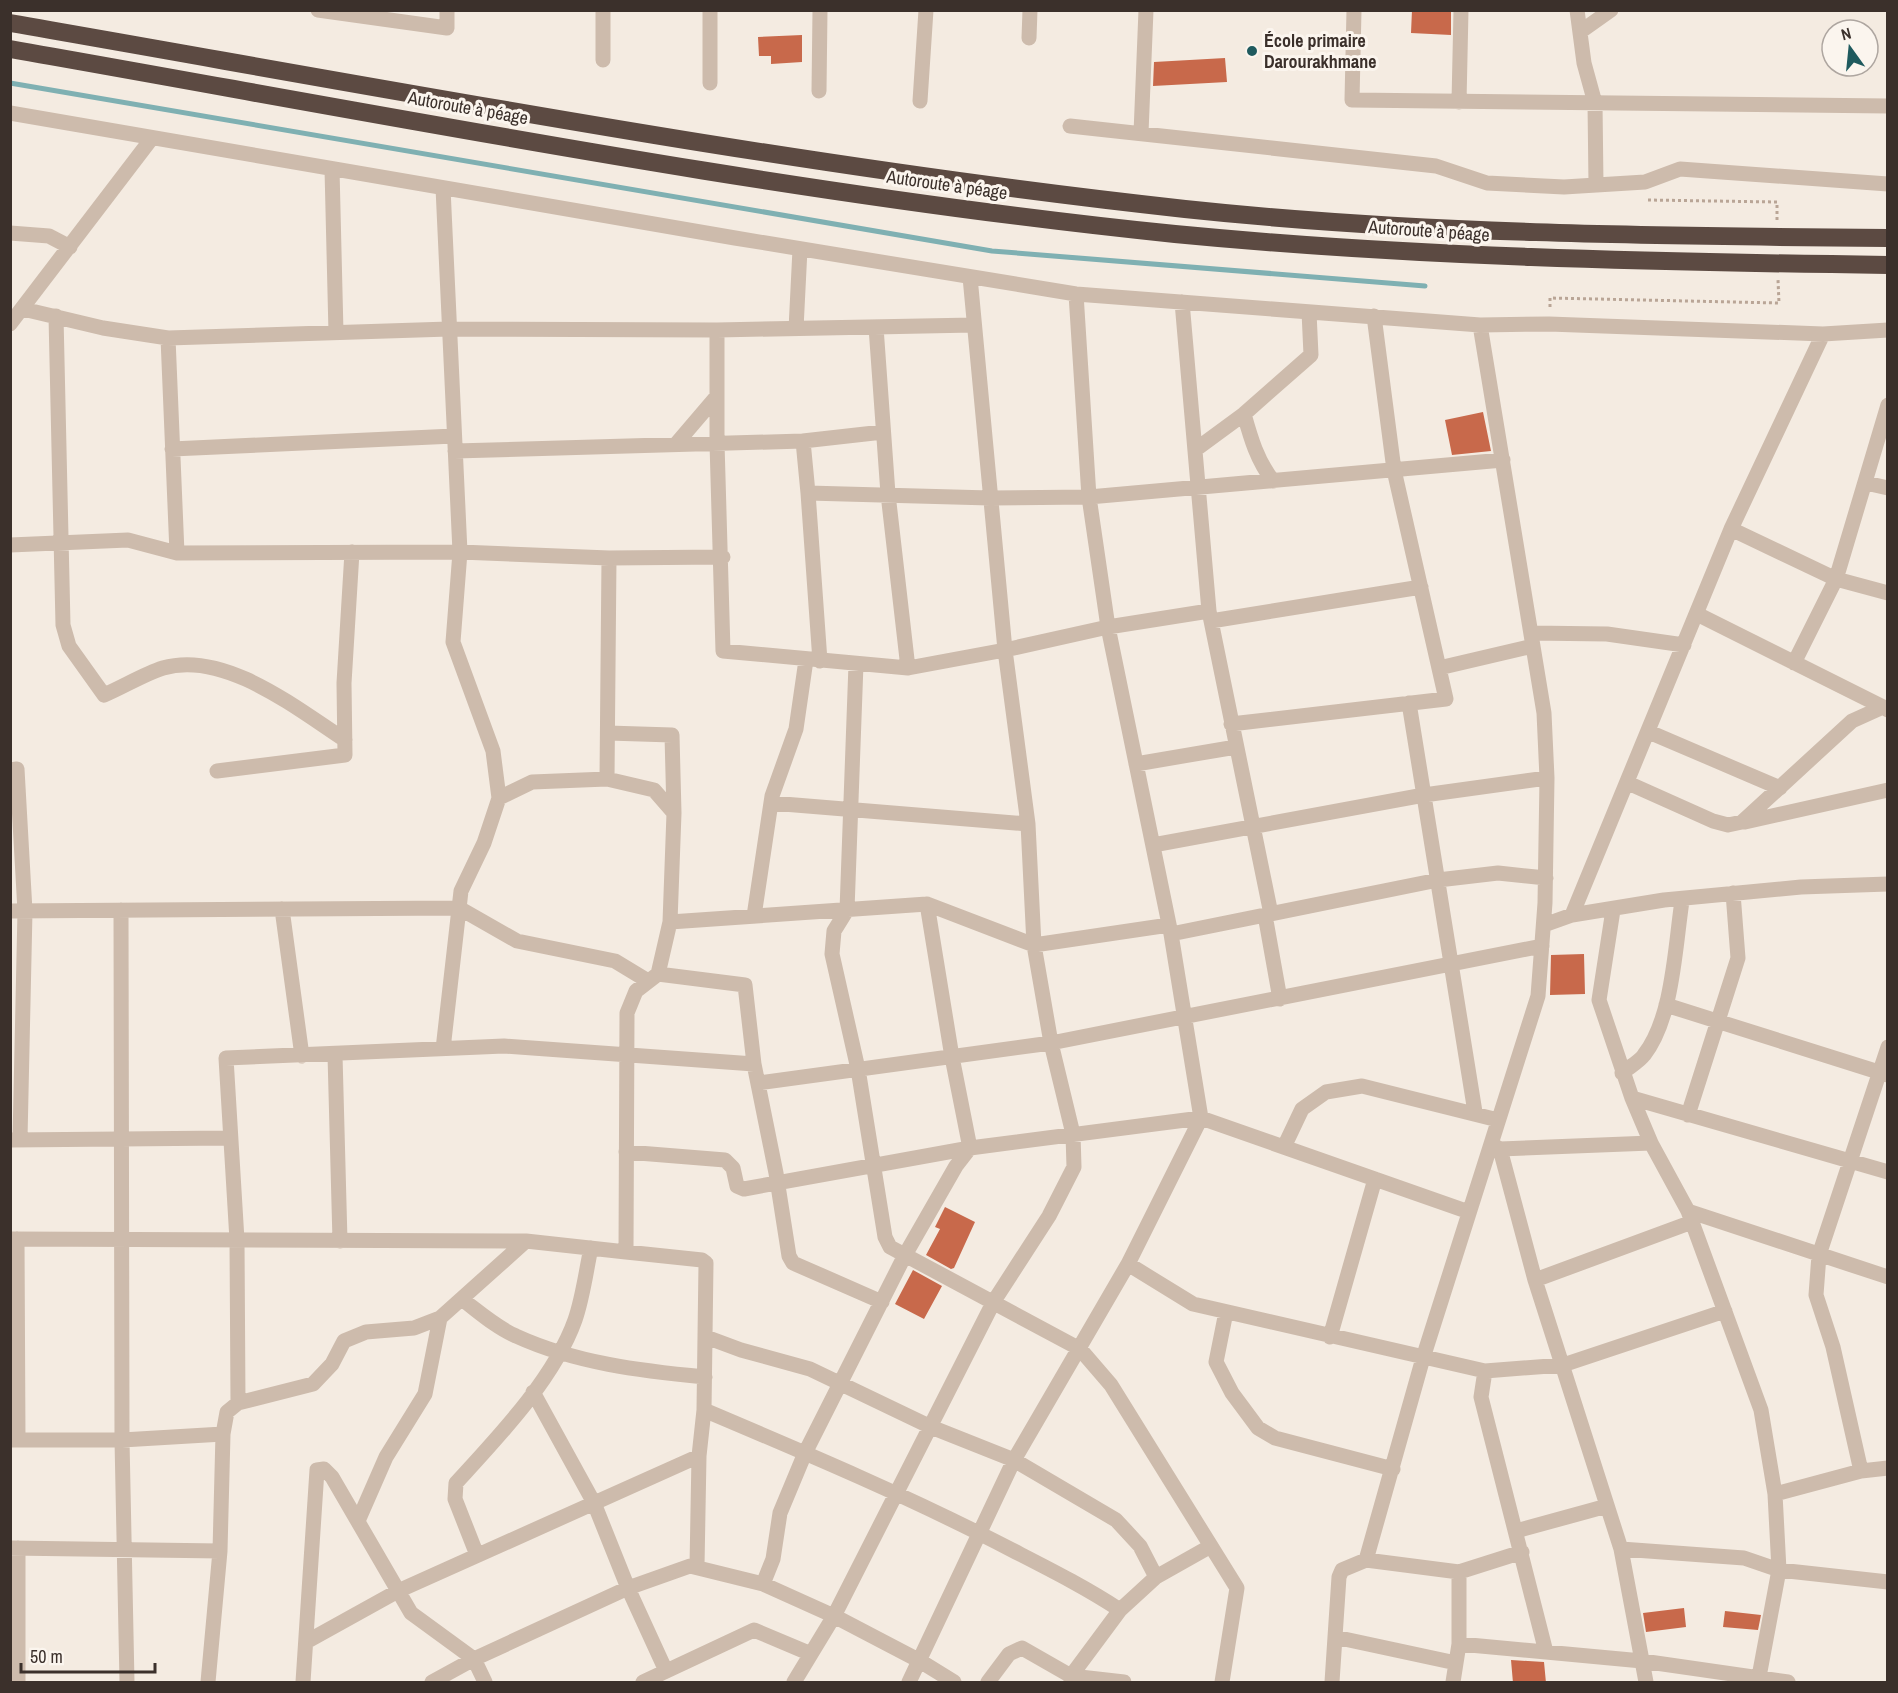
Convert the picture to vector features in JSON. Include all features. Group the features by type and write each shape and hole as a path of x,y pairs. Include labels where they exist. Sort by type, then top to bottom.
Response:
{"highway":[{"path":"10,22 831,165 1177,208 1512,233 1887,238"},
{"name":"Autoroute à péage","path":"10,50 700,169 830,190 1052,220 1201,236 1514,258 1887,265"}],"street":[{"path":"318,10 447,28 447,10"},
{"path":"603,10 603,60"},
{"path":"710,10 710,83"},
{"path":"819,91 820,10"},
{"path":"920,101 926,10"},
{"path":"1029,38 1030,10"},
{"path":"1141,133 1146,10"},
{"path":"1354,10 1352,100 1887,106"},
{"path":"1459,102 1461,10"},
{"path":"1577,10 1584,63 1595,103 1596,185"},
{"path":"1580,32 1611,10"},
{"path":"10,113 800,249 1076,294 1480,325 1550,324 1822,334 1887,330"},
{"path":"1070,126 1436,166 1486,183 1564,187 1645,182 1680,169 1887,184"},
{"path":"10,324 152,138"},
{"path":"332,169 336,333"},
{"path":"443,1049 461,891 484,843 499,798 493,751 453,642 460,552 444,188"},
{"path":"10,233 49,236 70,247"},
{"path":"796,329 800,249"},
{"path":"794,1683 834,1616 994,1301 1049,1216 1074,1167 1073,1134 1051,1043 1034,945 1028,824 1005,650 970,277"},
{"path":"909,1683 1014,1460 1128,1264 1201,1118 1170,929 1108,627 1089,497 1076,294"},
{"path":"1182,302 1210,616 1253,826 1280,999"},
{"path":"23,309 168,338 449,329 717,330 974,325"},
{"path":"1195,450 1244,414 1311,355 1309,312"},
{"path":"57,316 63,625 69,646 104,695 162,668 190,664 223,669 267,690 345,740"},
{"path":"1231,724 1446,699 1394,470 1374,316"},
{"path":"1366,1560 1423,1358 1468,1212 1495,1147 1498,1120 1538,996 1546,878 1547,778 1544,713 1480,325"},
{"path":"876,327 888,494 908,668"},
{"path":"717,330 717,443 723,557 723,651 908,668 1005,650 1108,627 1210,616 1421,587"},
{"path":"1572,915 1731,529 1822,334"},
{"path":"168,338 177,553"},
{"path":"676,444 717,396"},
{"path":"1794,663 1836,579 1887,405"},
{"path":"1244,414 1252,447 1261,465 1273,481"},
{"path":"172,449 455,443 676,444 803,441 883,432"},
{"path":"754,916 771,803 796,729 813,660 808,494 803,441"},
{"path":"808,494 990,498 1089,497 1503,460"},
{"path":"1866,483 1887,488"},
{"path":"1731,529 1836,579 1887,593"},
{"path":"10,545 128,540 177,553 460,552 609,558 723,557"},
{"path":"217,771 345,755 344,683 352,552"},
{"path":"607,779 609,558"},
{"path":"1697,614 1885,708"},
{"path":"1439,668 1532,640 1607,634 1684,645"},
{"path":"856,664 847,910 834,931 832,954 858,1069 885,1237 890,1246 905,1255 1080,1349 1111,1385 1237,1587 1222,1683"},
{"path":"1409,703 1475,1112"},
{"path":"1742,822 1852,721 1885,708"},
{"path":"1649,732 1780,788"},
{"path":"608,733 672,735 674,813 670,922 653,978 636,991 627,1013 626,1252"},
{"path":"1136,764 1236,747"},
{"path":"10,770 17,769 15,1139 230,1138"},
{"path":"1153,845 1424,795 1547,778"},
{"path":"499,798 532,782 607,779 654,790 674,813"},
{"path":"1628,783 1713,821 1728,825 1887,790"},
{"path":"771,803 1028,824"},
{"path":"670,922 927,904 1034,945 1170,929 1268,914 1438,880 1498,873 1546,878"},
{"path":"1544,925 1572,915 1664,900 1682,901 1733,893 1887,884"},
{"path":"1688,1115 1738,958 1733,893"},
{"path":"1622,1073 1643,1056 1656,1035 1666,1005 1682,901"},
{"path":"763,1584 773,1559 780,1513 806,1453 905,1255 956,1166 970,1148 952,1057 927,904"},
{"path":"18,911 459,908 517,941 615,961 653,978 745,985 754,1064 777,1182 786,1248 793,1263 882,1302"},
{"path":"282,909 302,1056"},
{"path":"120,910 122,1440 127,1683"},
{"path":"1612,910 1599,1000 1622,1073 1652,1143 1690,1217 1761,1410 1775,1494 1779,1570 1759,1680"},
{"path":"758,1083 1051,1043 1542,946"},
{"path":"1666,1005 1883,1074"},
{"path":"238,1402 237,1240 226,1058 504,1046 754,1064"},
{"path":"1861,1471 1833,1347 1816,1295 1819,1255 1883,1074 1887,1047"},
{"path":"335,1055 340,1240"},
{"path":"1284,1147 1302,1109 1326,1092 1362,1086 1475,1112 1498,1120"},
{"path":"1632,1098 1887,1172"},
{"path":"626,1152 725,1160 734,1168 737,1186 744,1189 970,1148 1201,1118 1468,1212"},
{"path":"1495,1147 1652,1143"},
{"path":"1495,1147 1621,1549 1646,1683"},
{"path":"1330,1336 1375,1179"},
{"path":"1535,1280 1690,1217 1887,1277"},
{"path":"223,1434 122,1440 14,1440 14,1239 526,1241 702,1260 706,1263 706,1337 704,1410 699,1456 697,1566"},
{"path":"208,1683 220,1551 223,1434 227,1412 238,1402 313,1384 332,1364 344,1341 366,1332 414,1328 440,1318 463,1300 526,1241"},
{"path":"477,1555 455,1499 456,1483 533,1392 561,1352 575,1318 591,1248"},
{"path":"1128,1264 1193,1304 1485,1371 1563,1365 1725,1311"},
{"path":"463,1300 514,1336 561,1352 626,1369 705,1377"},
{"path":"1226,1312 1216,1362 1232,1393 1258,1428 1275,1438 1393,1469"},
{"path":"358,1521 386,1457 425,1394 440,1318"},
{"path":"706,1337 741,1350 810,1369 931,1427 1014,1460 1116,1520 1140,1546 1156,1577"},
{"path":"1485,1371 1481,1397 1546,1652"},
{"path":"533,1392 594,1503 627,1588 666,1671"},
{"path":"704,1410 806,1453 979,1533 1091,1591 1120,1610"},
{"path":"306,1642 398,1590 699,1456"},
{"path":"1775,1494 1861,1471 1887,1468"},
{"path":"303,1683 317,1470 324,1470 332,1477 411,1612 474,1659 485,1683"},
{"path":"1516,1531 1607,1506"},
{"path":"1071,1679 1120,1610 1156,1577 1211,1546"},
{"path":"18,1683 14,1548 220,1551"},
{"path":"1621,1549 1744,1558 1779,1570 1887,1582"},
{"path":"1332,1683 1339,1576 1347,1567 1366,1560 1459,1572 1522,1552"},
{"path":"432,1683 474,1659 627,1588 684,1566 697,1566 763,1584 834,1616 920,1661 954,1683"},
{"path":"1453,1683 1459,1644 1459,1572"},
{"path":"643,1683 754,1630 811,1654"},
{"path":"1335,1638 1456,1663"},
{"path":"1459,1644 1642,1661 1788,1683"},
{"path":"988,1683 1009,1654 1022,1648 1071,1679 1124,1683"}],"path":[{"path":"1638,199 1776,202"},
{"path":"1550,324 1550,298 1779,303"}],"building":[{"path":"1412,10 1451,10 1451,35 1411,33"},
{"path":"802,35 802,62 771,64 771,56 759,56 758,37"},
{"path":"1225,58 1227,82 1153,86 1154,62"},
{"path":"1483,412 1491,451 1452,455 1445,420"},
{"path":"1584,954 1585,994 1550,995 1551,955"},
{"path":"945,1207 975,1222 954,1268 951,1269 926,1255 940,1229 935,1227"},
{"path":"913,1270 942,1286 924,1319 895,1304"},
{"path":"1684,1608 1686,1627 1646,1632 1643,1613"},
{"path":"1725,1611 1761,1615 1758,1630 1723,1627"},
{"path":"1511,1660 1544,1662 1546,1683 1513,1683"}],"waterway":[{"path":"10,83 992,251 1425,286"}],"place":[{"name":"École primaire Darourakhmane","path":"1252,51"}]}
